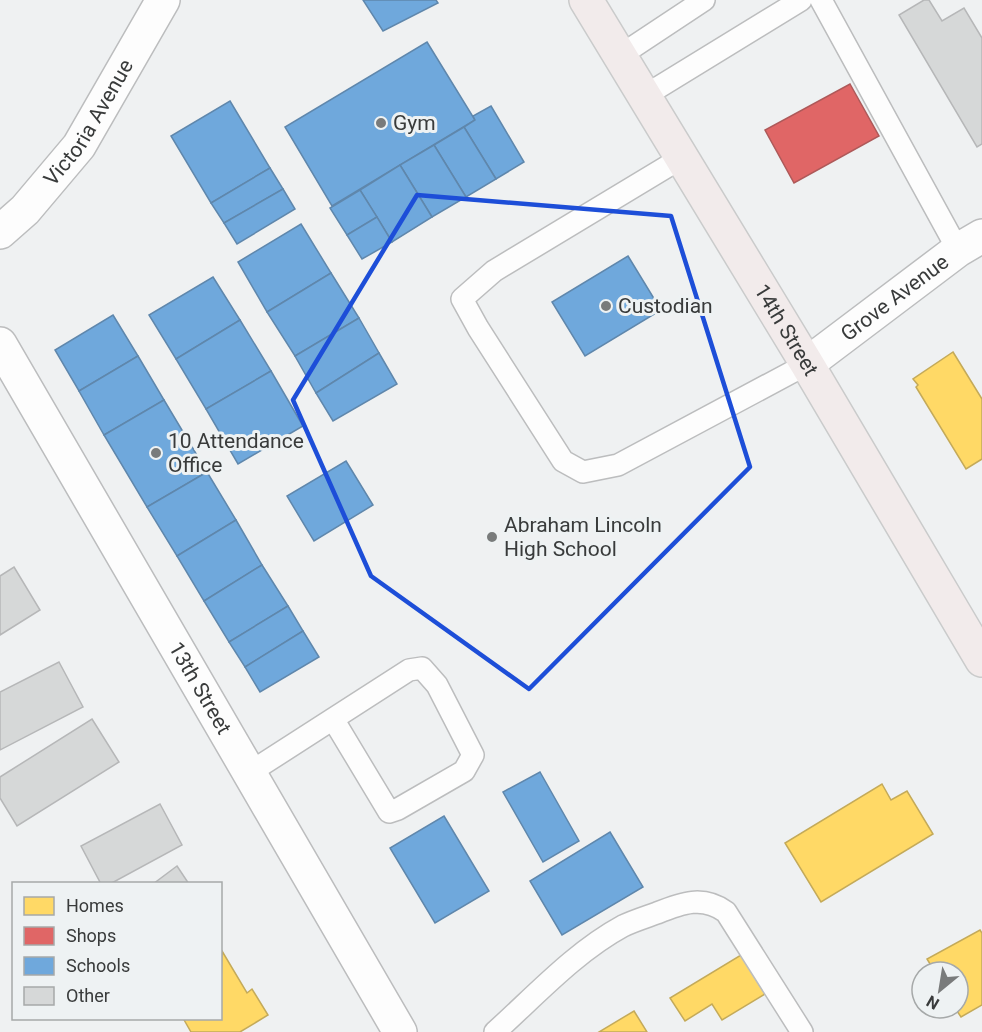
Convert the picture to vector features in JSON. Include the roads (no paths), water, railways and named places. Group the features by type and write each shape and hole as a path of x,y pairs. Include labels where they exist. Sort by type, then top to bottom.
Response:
{"main road":[{"name":"14th Street","path":"586,0 646,95 982,660"}],"street":[{"name":"Victoria Avenue","path":"0,232 25,210 79,146 163,0"},
{"name":"Grove Avenue","path":"807,364 970,243"},
{"name":"13th Street","path":"0,344 400,1032"}],"lane":[{"path":"621,55 704,0"},
{"path":"646,95 801,0"},
{"path":"821,0 970,243"},
{"path":"683,157 494,272 462,299 478,328 563,461 583,472 618,465 807,364"},
{"path":"249,773 333,718 409,670 422,669 437,685 473,755 464,771 389,812 333,718"},
{"path":"495,1032 585,951 623,926 673,907 697,902 716,904 726,912 802,1032"}],"place":[{"name":"Gym","path":"381,123"},
{"name":"Custodian","path":"606,306"},
{"name":"10 Attendance Office","path":"156,453"},
{"name":"Abraham Lincoln High School","path":"492,537"}]}
